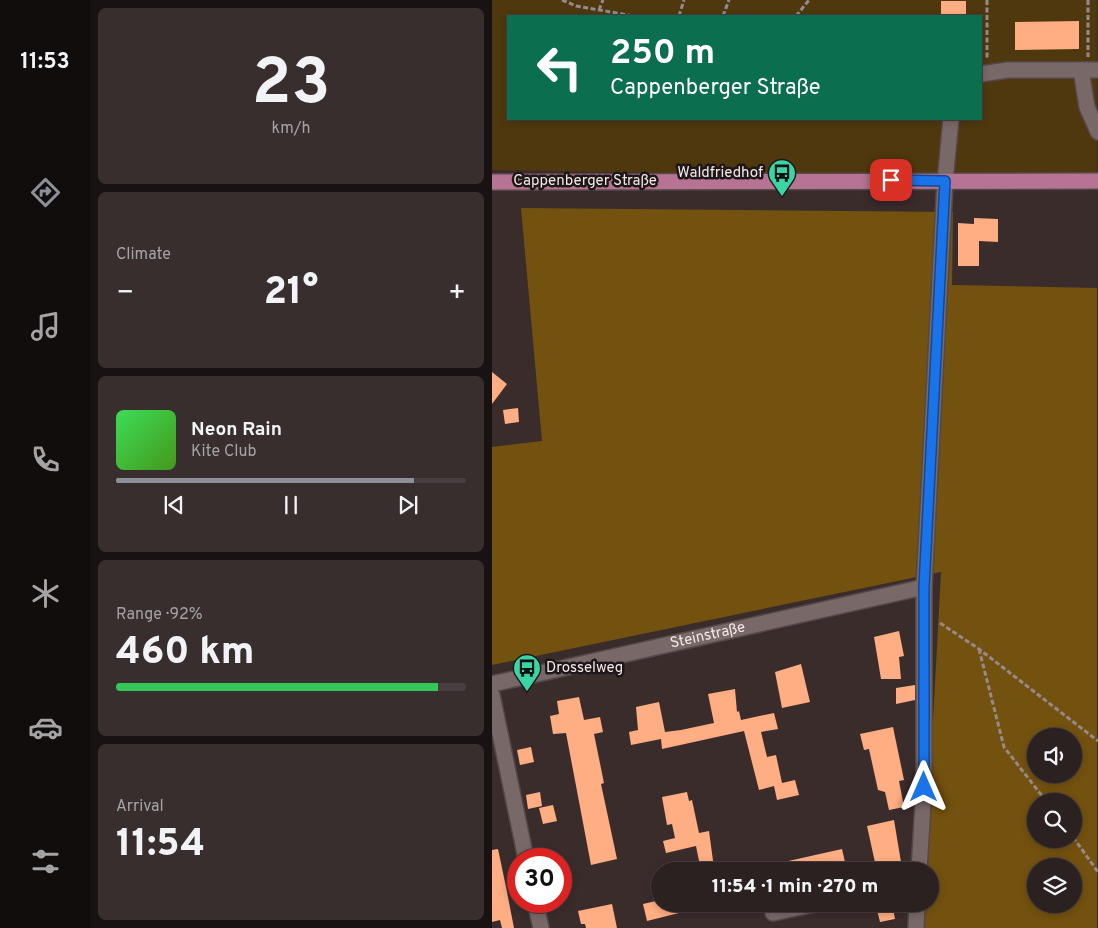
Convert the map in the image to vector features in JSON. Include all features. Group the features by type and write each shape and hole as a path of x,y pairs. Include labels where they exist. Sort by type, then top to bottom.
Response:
{"main road":[{"name":"Cappenberger Straße","path":"492,182 1098,181"}],"street":[{"path":"984,72 1089,70 1087,107 1098,132"},
{"path":"920,862 924,787 924,587 945,181 951,120"},
{"name":"Steinstraße","path":"492,684 924,587"},
{"path":"492,695 524,848"},
{"path":"773,913 778,912"},
{"path":"916,928 917,912"},
{"path":"538,913 541,928"}],"path":[{"path":"562,0 576,6 627,15"},
{"path":"599,10 604,0"},
{"path":"679,15 684,0"},
{"path":"724,15 729,0"},
{"path":"797,15 809,0"},
{"path":"984,72 987,0"},
{"path":"1088,0 1089,70"},
{"path":"924,616 935,620 979,649 1098,740"},
{"path":"979,649 1004,747 1040,793"},
{"path":"1081,848 1098,872"}],"shaded area":[{"path":"492,0 1097,0 1097,180 492,170"},
{"path":"521,208 953,212 952,285 1097,288 1097,928 923,928 923,912 939,912 939,862 925,862 941,572 492,665 492,447 542,441"}],"building":[{"path":"941,1 966,1 966,15 941,15"},
{"path":"1079,21 1079,49 1015,50 1015,22"},
{"path":"974,218 998,219 998,242 979,241 979,266 958,266 958,223 974,224"},
{"path":"492,372 507,384 492,404"},
{"path":"518,408 519,422 505,424 503,410"},
{"path":"899,631 904,656 899,657 901,679 881,679 874,637"},
{"path":"801,664 810,702 782,708 775,672"},
{"path":"915,685 915,700 896,704 896,688"},
{"path":"735,689 737,712 739,711 741,720 774,713 778,729 761,732 767,757 776,755 782,783 795,780 799,795 777,800 774,786 759,790 744,731 662,749 661,739 631,745 629,732 638,730 636,707 659,702 665,732 681,730 714,723 708,694"},
{"path":"579,697 584,720 600,717 603,732 594,734 604,783 601,784 617,859 591,865 566,733 553,734 550,716 559,714 557,701"},
{"path":"893,727 904,780 899,781 904,807 889,810 885,792 878,790 869,749 864,750 860,734"},
{"path":"531,747 534,762 520,765 517,750"},
{"path":"540,792 542,806 528,809 526,795"},
{"path":"687,792 689,801 692,800 699,833 709,831 713,862 699,862 696,846 666,853 663,841 675,838 672,824 667,825 662,797"},
{"path":"553,805 557,821 543,824 539,808"},
{"path":"894,820 901,862 875,862 867,826"},
{"path":"498,849 507,893 507,913 511,913 514,928 502,928 500,920 492,922 492,850"},
{"path":"842,849 845,862 784,862"},
{"path":"651,902 651,912 683,912 647,921 643,904"},
{"path":"612,904 617,928 586,928 585,924 581,924 578,911"},
{"path":"878,912 894,912 895,919 880,922"}],"place":[{"name":"Waldfriedhof","path":"782,197"},
{"name":"Drosselweg","path":"527,692"}],"route":[{"path":"891,180 945,181 924,587 924,787"}]}
